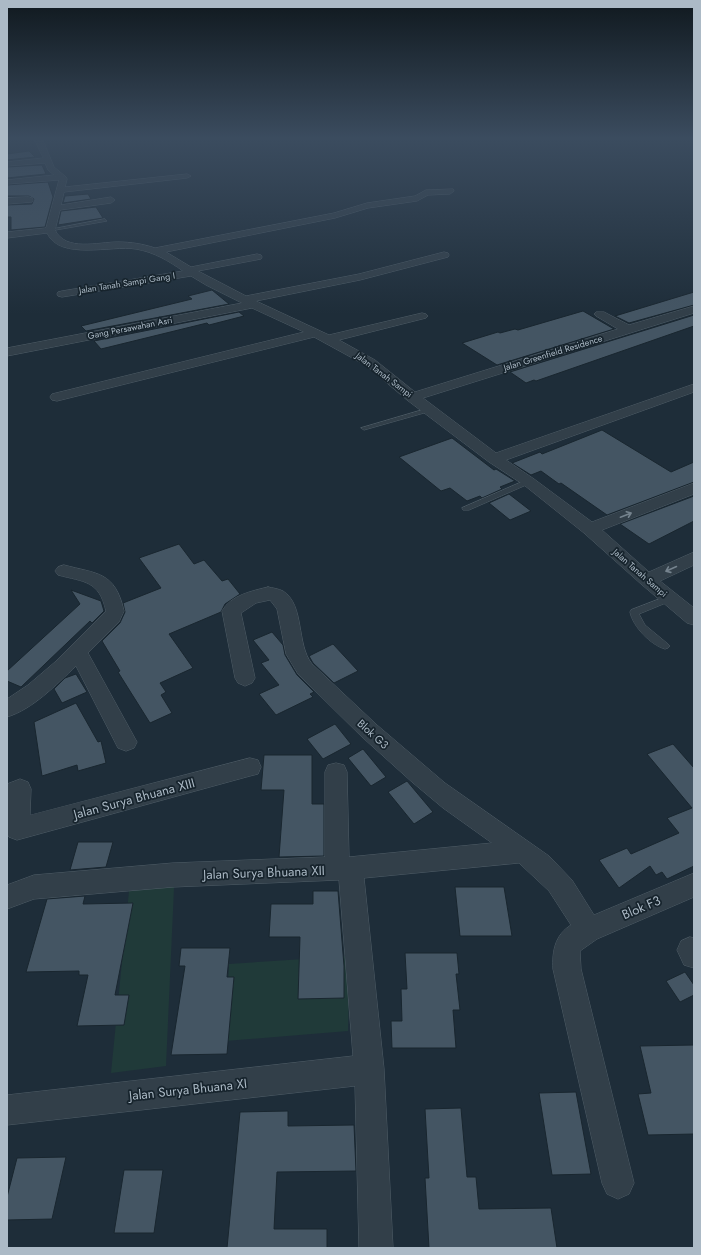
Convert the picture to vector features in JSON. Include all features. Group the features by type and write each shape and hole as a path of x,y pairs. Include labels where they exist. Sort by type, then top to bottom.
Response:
{"street":[{"path":"7,235 50,230 57,197"},
{"path":"156,251 328,217 360,207 420,197"},
{"path":"7,201 29,200"},
{"path":"55,208 111,200"},
{"name":"Jalan Tanah Sampi","path":"50,230 54,238 62,244 73,246 137,246 156,251 171,258 192,276 208,282 315,333 371,363 429,410 494,459 529,482 590,529 647,580 694,618"},
{"path":"200,252 243,244"},
{"path":"171,258 185,255"},
{"name":"Gang Persawahan Asri","path":"7,352 249,302 360,277 444,255"},
{"name":"Jalan Tanah Sampi Gang I","path":"62,294 192,276 258,257"},
{"name":"Jalan Greenfield Residence","path":"412,397 694,309"},
{"path":"600,314 630,330"},
{"path":"329,340 422,316"},
{"path":"57,397 315,333"},
{"path":"494,459 694,388"},
{"path":"590,529 694,488"},
{"path":"647,580 694,558"},
{"path":"7,709 78,652 112,617 115,611 114,603 100,582 95,578 64,571"},
{"name":"Blok G3","path":"245,678 231,611 238,604 261,594 271,593 285,604 289,612 294,648 298,659 305,670 364,727 438,791 523,851 554,877 571,899 588,930"},
{"path":"78,652 126,742"},
{"name":"Jalan Surya Bhuana XIII","path":"7,795 20,789 18,829 250,767"},
{"path":"336,772 344,869 369,1069 376,1248"},
{"name":"Jalan Surya Bhuana XII","path":"7,897 34,887 173,875 344,869 523,851"},
{"name":"Blok F3","path":"618,1183 566,964 565,951 568,943 574,937 694,885"},
{"name":"Jalan Surya Bhuana XI","path":"7,1110 369,1069"}],"lane":[{"path":"50,230 105,220"},
{"path":"364,428 429,410"},
{"path":"466,508 529,482"},
{"path":"664,646 640,626 635,618 634,612 670,598"}],"green space":[{"path":"175,866 166,1066 111,1073 131,871"},
{"path":"350,956 348,1031 225,1041 229,964"}],"building":[{"path":"30,197 53,197 45,227 11,230 11,217 7,217 7,205 32,204 34,199"},
{"path":"65,197 90,197 91,199 63,203"},
{"path":"96,207 103,218 58,225 61,211"},
{"path":"212,290 229,304 86,331 81,326 192,299 188,296"},
{"path":"694,292 694,305 629,323 615,316"},
{"path":"583,311 614,329 497,365 462,343 498,332 500,333 515,329 518,330"},
{"path":"239,312 244,316 209,325 207,323 101,349 94,341"},
{"path":"694,315 694,326 536,381 534,380 526,383 510,372"},
{"path":"602,430 671,472 694,462 694,482 607,515 541,471 531,475 512,463 540,452 542,454"},
{"path":"452,438 494,470 496,469 515,481 500,487 502,489 482,498 480,496 467,501 450,488 441,491 399,457"},
{"path":"509,494 531,511 510,520 489,503"},
{"path":"694,496 694,521 649,544 620,524"},
{"path":"179,544 194,564 204,560 222,581 228,579 240,594 225,604 221,612 169,634 193,668 160,683 166,692 161,695 172,713 150,723 118,672 120,671 102,641 120,623 125,612 123,603 161,588 139,558"},
{"path":"71,590 101,601 104,611 92,623 90,621 21,687 7,681 7,671 80,604"},
{"path":"272,632 283,645 285,655 297,675 314,692 310,694 313,697 276,715 259,694 279,685 261,663 269,660 253,640"},
{"path":"333,644 358,671 334,683 313,663 309,656"},
{"path":"76,674 87,692 62,703 54,689 65,678"},
{"path":"76,703 98,742 101,741 106,763 78,771 77,765 42,776 34,722"},
{"path":"335,724 351,744 323,759 307,739"},
{"path":"673,744 694,768 694,866 667,879 662,872 656,875 650,866 619,888 599,860 627,848 631,854 679,833 667,818 692,808 647,754"},
{"path":"363,749 386,777 371,786 348,758"},
{"path":"264,755 312,755 312,804 324,804 324,856 279,857 284,790 261,790"},
{"path":"407,781 433,812 414,824 388,792"},
{"path":"78,842 113,842 106,867 70,870"},
{"path":"455,887 504,887 512,936 460,936"},
{"path":"313,891 338,891 344,966 344,998 298,999 300,937 269,937 271,904 313,904"},
{"path":"85,896 83,904 133,903 115,995 129,995 124,1025 77,1026 88,975 79,975 79,971 26,972 47,899"},
{"path":"181,948 230,948 227,977 234,977 227,1054 171,1055 185,966 179,966"},
{"path":"405,953 457,953 459,974 456,974 460,1010 453,1010 456,1048 392,1048 391,1021 402,1021 401,989 407,989"},
{"path":"685,972 694,985 694,995 680,1002 666,981"},
{"path":"694,1045 694,1134 648,1135 638,1094 651,1093 640,1046"},
{"path":"576,1092 591,1174 552,1175 539,1093"},
{"path":"461,1108 467,1177 476,1177 479,1209 551,1208 557,1248 429,1248 425,1178 429,1178 425,1109"},
{"path":"288,1111 288,1126 354,1125 356,1171 277,1172 274,1229 327,1229 327,1248 227,1248 240,1112"},
{"path":"66,1157 52,1219 7,1220 7,1197 17,1158"},
{"path":"124,1170 163,1170 154,1233 114,1233"}]}
